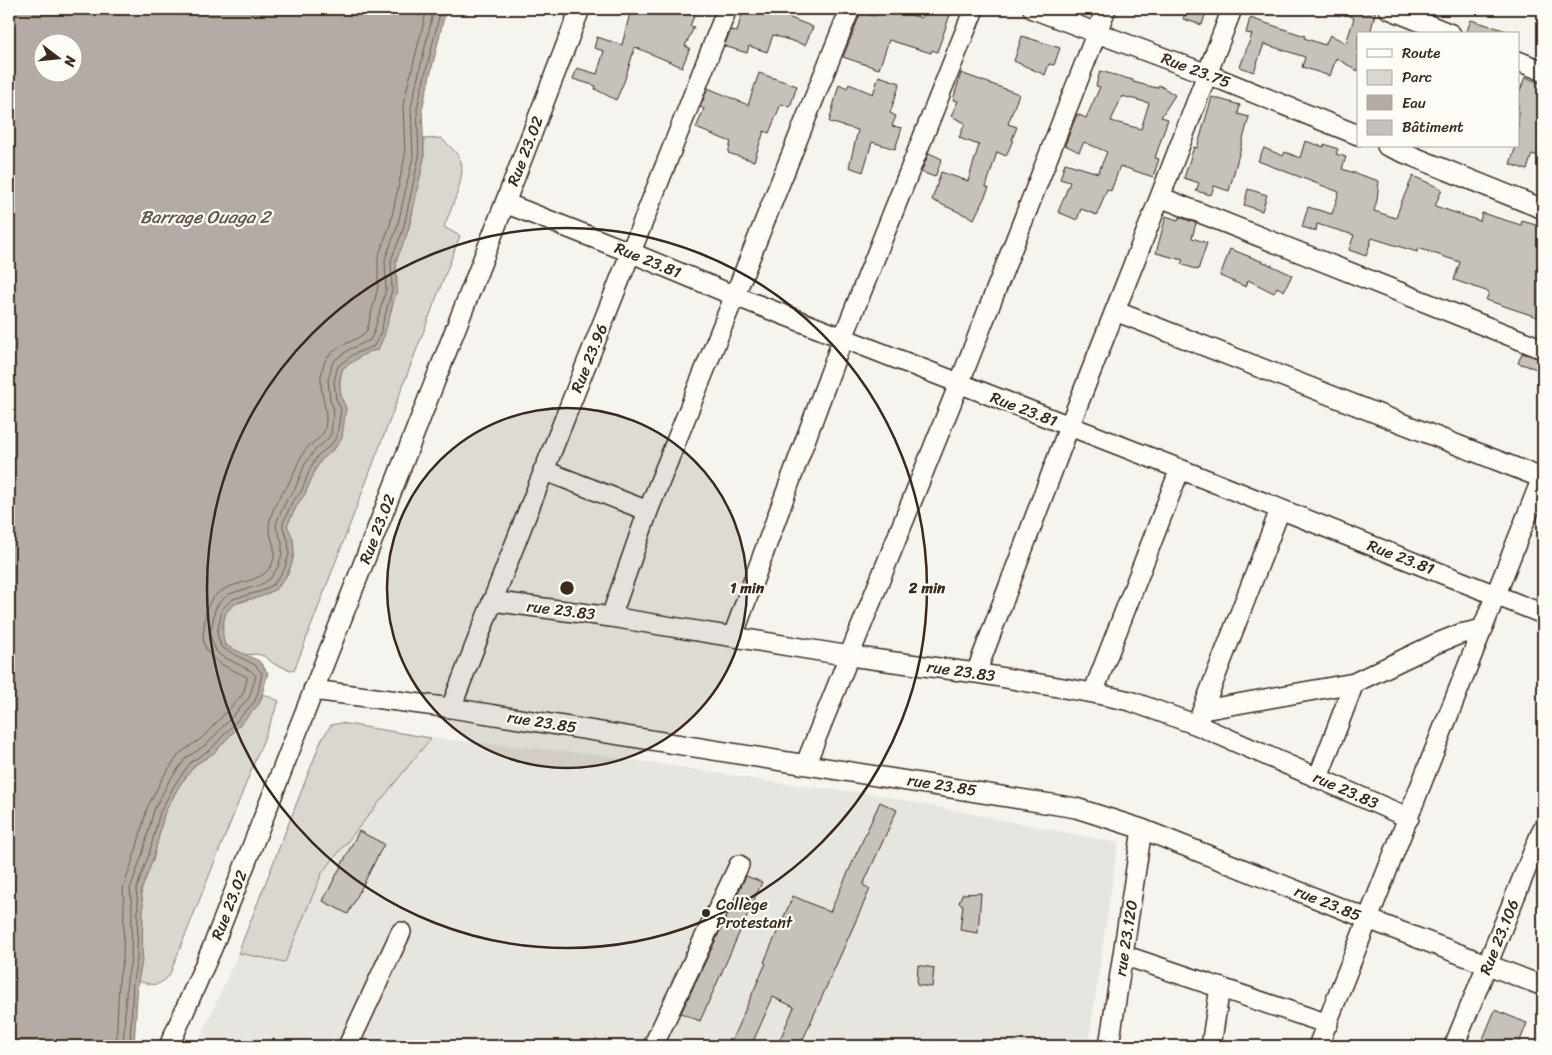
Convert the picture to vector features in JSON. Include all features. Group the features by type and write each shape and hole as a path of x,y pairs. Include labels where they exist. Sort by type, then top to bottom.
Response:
{"street":[{"name":"Rue 23.02","path":"169,1046 213,946 580,9"},
{"name":"Rue 23.96","path":"451,708 728,9"},
{"path":"610,617 648,511 850,9"},
{"path":"733,636 843,338 974,9"},
{"name":"Rue 23.75","path":"1033,9 1207,74 1357,135"},
{"path":"806,764 959,384 1106,9"},
{"path":"976,673 1069,427 1116,311 1232,9"},
{"path":"1389,9 1446,32"},
{"path":"1520,62 1543,71"},
{"path":"1392,148 1543,209"},
{"path":"1160,197 1543,349"},
{"name":"Rue 23.81","path":"505,203 735,296 1543,614"},
{"path":"1116,311 1543,477 1318,1046"},
{"path":"544,470 648,511"},
{"path":"1093,693 1180,470"},
{"path":"1200,717 1280,510"},
{"name":"rue 23.83","path":"492,602 610,617 850,656 976,673 1093,693 1200,717 1318,778 1409,818"},
{"path":"1200,717 1354,683 1448,638 1484,629"},
{"path":"1318,778 1354,683"},
{"name":"rue 23.85","path":"313,690 451,708 1064,805 1142,829 1543,986"},
{"name":"Rue 23.106","path":"1454,1046 1543,828"},
{"name":"rue 23.120","path":"1108,1046 1142,829"},
{"path":"653,1046 739,865"},
{"path":"348,1046 401,932"},
{"path":"1123,955 1328,1024"},
{"path":"1211,1046 1220,987"}],"shaded area":[{"name":"Collège Protestant","path":"431,738 601,755 779,783 872,794 1118,843 1088,1046 197,1046 238,953 285,962 322,873"}],"green space":[{"path":"441,138 460,158 461,162 462,169 459,185 444,227 460,236 294,671 274,664 264,656 257,654 245,655 225,645 221,634 226,612 235,604 264,595 278,588 289,572 294,555 293,539 287,526 297,505 305,494 315,470 322,459 335,448 346,408 340,388 343,368 368,352 377,350 397,290 396,261 408,231 413,211 424,158 424,139"},
{"path":"263,694 279,701 169,976 158,984 147,984 138,981 142,960 143,905 141,891 154,856 164,814 179,786 195,765 214,753 259,704"},
{"path":"341,723 431,738 322,873 285,962 238,953 321,741 331,725"}],"water":[{"name":"Barrage Ouaga 2","path":"9,9 446,9 422,109 424,158 408,231 396,261 397,290 384,336 378,350 368,352 343,368 339,381 341,397 346,408 342,438 335,448 322,459 315,470 305,494 287,525 293,538 294,548 288,572 272,591 230,607 223,622 225,645 259,661 268,673 259,704 214,753 195,765 179,786 164,814 154,856 141,891 143,905 142,960 138,981 134,1046 9,1046"}],"building":[{"path":"631,9 697,9 690,26 694,27 685,46 690,48 682,67 635,47 616,100 595,89 596,86 573,79 577,68 597,74 604,51 594,48 597,37 622,45"},
{"path":"743,9 779,9 778,13 813,27 805,45 773,35 767,52 749,46 747,53 724,46 731,30 737,32"},
{"path":"877,9 889,9 904,15 904,13 922,18 926,9 934,9 950,15 937,52 932,50 931,53 889,40 879,69 843,57 861,12 874,16"},
{"path":"1187,9 1207,9 1202,25 1183,19"},
{"path":"1336,9 1376,9 1370,32 1357,32 1357,70 1336,58 1330,76 1302,67 1305,57 1264,44 1254,72 1240,67 1252,34 1246,33 1250,18 1305,36 1304,38 1325,45 1330,35 1346,43 1354,18"},
{"path":"1471,20 1507,31 1507,32 1467,32"},
{"path":"1022,36 1060,48 1054,65 1049,64 1045,75 1014,61"},
{"path":"1100,71 1157,88 1159,85 1175,95 1161,117 1168,119 1155,158 1159,159 1153,177 1120,166 1111,191 1107,189 1097,215 1081,209 1077,220 1058,212 1070,182 1060,179 1065,163 1098,173 1107,152 1084,142 1079,152 1065,145 1077,114 1086,118 1100,87 1096,86","holes":["1122,96 1149,103 1141,129 1111,121"]},
{"path":"759,73 797,86 790,107 781,104 769,133 764,131 754,161 728,153 731,142 696,128 704,109 700,107 708,88 748,105"},
{"path":"961,73 1019,94 1008,124 1017,127 1013,140 1006,156 997,152 986,187 989,188 974,219 932,200 941,172 968,181 979,145 959,138 965,123 951,116 958,101 953,100"},
{"path":"879,76 900,83 890,113 896,116 892,126 902,128 895,149 872,142 863,172 849,167 858,130 829,122 839,84 847,88 849,84 873,94"},
{"path":"1525,77 1543,84 1543,123 1538,138 1543,140 1543,158 1532,154 1527,170 1510,164 1515,148 1520,148 1520,91"},
{"path":"1212,97 1240,105 1238,114 1249,117 1229,191 1214,186 1211,195 1196,191 1199,183 1184,178 1194,147 1197,148"},
{"path":"1305,141 1324,147 1324,144 1338,149 1336,154 1346,157 1342,169 1379,181 1374,211 1396,218 1413,176 1442,189 1435,206 1480,221 1482,213 1521,225 1522,221 1543,227 1543,319 1486,300 1489,292 1454,280 1460,262 1418,248 1417,252 1372,238 1366,256 1349,250 1354,235 1317,224 1316,231 1302,227 1308,207 1332,214 1339,192 1258,161 1264,148 1283,156 1285,152 1300,158"},
{"path":"929,153 942,159 935,177 921,172"},
{"path":"1248,189 1267,195 1262,211 1244,205"},
{"path":"1166,216 1178,220 1179,217 1196,223 1192,238 1207,243 1198,270 1181,264 1183,260 1156,253"},
{"path":"1230,249 1292,275 1284,291 1277,287 1274,293 1248,280 1246,287 1220,276"},
{"path":"1522,353 1543,360 1543,371 1518,363"},
{"path":"880,802 897,810 863,885 870,889 800,1046 777,1046 794,1007 773,997 751,1046 729,1046 793,896 830,912"},
{"path":"359,831 384,844 348,914 323,901"},
{"path":"746,876 762,882 700,1021 681,1013"},
{"path":"981,893 978,933 960,930 963,905 959,903 962,894"},
{"path":"918,965 934,968 932,987 917,985"},
{"path":"1495,1010 1527,1023 1518,1046 1480,1046"}],"place":[{"name":"Collège Protestant","path":"706,913"}]}
